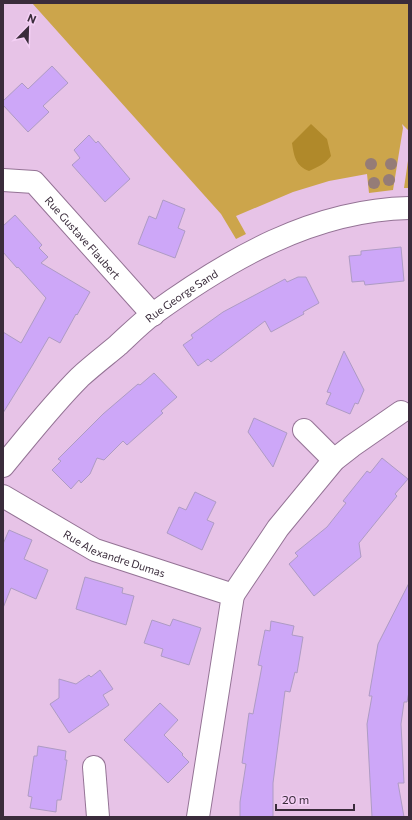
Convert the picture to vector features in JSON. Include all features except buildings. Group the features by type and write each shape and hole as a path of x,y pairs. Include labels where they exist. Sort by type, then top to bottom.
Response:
{"street":[{"name":"Rue Gustave Flaubert","path":"3,180 34,182 152,315"},
{"name":"Rue George Sand","path":"3,466 37,423 81,377 152,315 226,265 262,246 324,221 372,211 409,208"},
{"path":"198,817 233,595 278,528 334,460 401,412"},
{"path":"304,430 334,460"},
{"name":"Rue Alexandre Dumas","path":"3,496 95,550 233,595"},
{"path":"94,767 98,817"}],"shaded area":[{"path":"32,3 409,3 409,131 402,124 403,128 393,190 369,193 367,174 329,181 293,192 236,216 246,234 236,239 221,214"},
{"path":"311,124 327,139 331,156 324,163 309,171 298,164 292,143"},
{"path":"409,154 409,188 404,188"}]}
